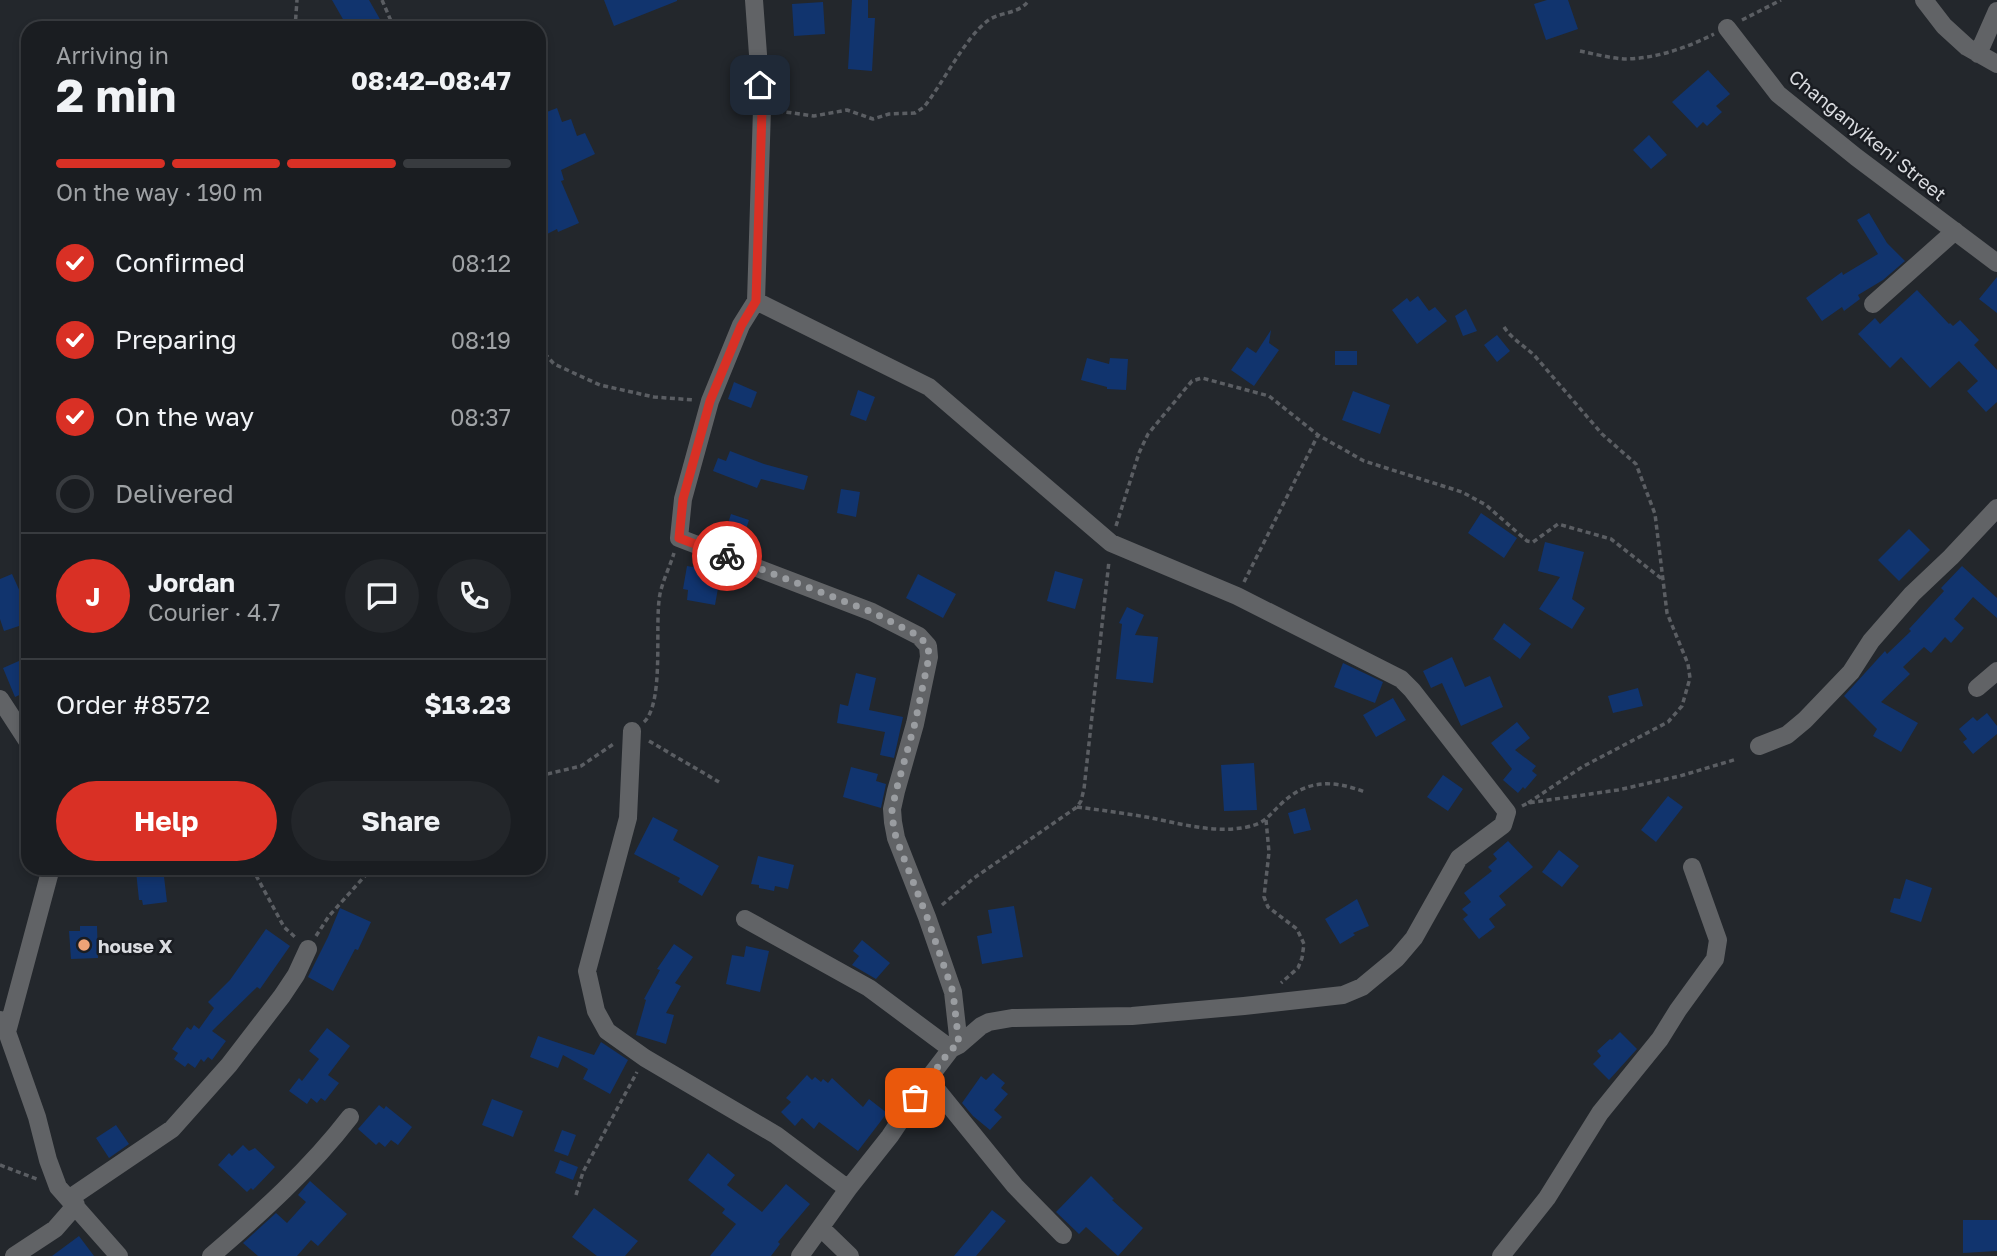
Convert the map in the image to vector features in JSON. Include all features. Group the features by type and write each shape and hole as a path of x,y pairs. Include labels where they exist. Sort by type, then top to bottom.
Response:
{"street":[{"path":"754,0 762,109 756,301 741,326 710,401 683,499 679,538 872,612 919,636 928,646 929,657 924,684 892,810 896,838 953,992 955,1047"},
{"path":"1924,0 1944,26 1966,47 1997,64"},
{"path":"1979,54 1997,11"},
{"name":"Changanyikeni Street","path":"1727,28 1778,94 1997,263"},
{"path":"1872,304 1955,231"},
{"path":"756,301 929,387 1111,543 1237,596 1407,683 1507,813 1503,825 1459,858 1414,938 1380,974 1355,992 1132,1016 1012,1018 981,1026 955,1047 928,1079 890,1136 800,1256"},
{"path":"1759,746 1787,736 1805,720 1851,672 1871,641 1912,594 1994,516"},
{"path":"1977,688 1997,671"},
{"path":"0,699 21,731"},
{"path":"632,731 628,818 587,971 596,1011 607,1031 645,1058 776,1135 848,1189"},
{"path":"1501,1256 1547,1198 1600,1113 1660,1039 1715,959 1718,940 1692,867"},
{"path":"49,875 4,1037 37,1117 48,1160 68,1197 119,1256"},
{"path":"745,919 869,988 955,1047"},
{"path":"14,1256 55,1229 68,1197 172,1129 229,1065 282,996 309,948"},
{"path":"928,1079 1015,1186 1063,1235"},
{"path":"211,1256 287,1187 334,1138 350,1117"},
{"path":"821,1228 850,1256"}],"path":[{"path":"296,21 297,0"},
{"path":"382,0 391,21"},
{"path":"762,109 814,116 847,110 873,119 889,114 915,113 924,107 967,44 986,22 1025,6 1029,0"},
{"path":"1580,51 1622,59 1646,58 1696,43 1781,0"},
{"path":"1504,327 1511,338 1534,355 1602,434 1636,464 1655,514 1667,613 1690,678 1682,706 1668,722 1582,767 1528,803 1507,813"},
{"path":"546,355 554,364 600,385 654,397 710,401"},
{"path":"927,917 974,878 1077,807 1081,801 1111,543 1139,453 1148,434 1192,381 1202,378 1214,380 1269,396 1318,436 1364,461 1462,492 1486,505 1527,541 1533,542 1558,524 1611,539 1662,579"},
{"path":"1237,596 1318,436"},
{"path":"546,774 581,766 648,719 654,702 660,595 679,538"},
{"path":"632,731 719,782"},
{"path":"1528,803 1618,790 1737,759"},
{"path":"1077,807 1220,829 1247,827 1266,820 1295,791 1317,783 1348,786 1365,792"},
{"path":"1260,1004 1298,968 1304,944 1297,929 1268,907 1264,897 1269,852 1266,820"},
{"path":"256,875 284,927 309,948 329,916 366,875"},
{"path":"576,1195 583,1172 645,1058"},
{"path":"0,1166 68,1197"}],"building":[{"path":"332,0 369,0 381,21 344,21"},
{"path":"604,0 677,0 677,1 614,26"},
{"path":"852,0 868,0 868,18 875,18 872,71 848,69"},
{"path":"1547,0 1568,0 1578,29 1546,40 1534,4"},
{"path":"823,2 825,34 794,36 792,4"},
{"path":"1708,70 1730,94 1716,106 1722,112 1707,126 1703,122 1697,128 1672,102"},
{"path":"557,108 562,122 571,119 577,136 585,133 595,154 561,170 564,180 561,181 579,223 547,234 548,159 546,112"},
{"path":"1649,135 1667,155 1651,169 1633,150"},
{"path":"1869,213 1887,243 1905,261 1883,280 1858,295 1860,299 1844,311 1842,307 1822,321 1806,298 1842,272 1843,275 1878,254 1857,220"},
{"path":"1997,277 1997,313 1979,299"},
{"path":"1917,290 1949,324 1953,326 1960,320 1979,340 1974,345 1997,370 1997,402 1986,412 1967,391 1978,381 1959,361 1930,388 1901,357 1890,368 1858,334 1875,318 1880,324"},
{"path":"1418,296 1429,311 1435,307 1447,321 1417,344 1392,310 1407,298 1410,302"},
{"path":"1466,309 1477,331 1463,336 1455,316"},
{"path":"1271,330 1269,343 1279,350 1254,386 1231,370 1247,347 1256,353"},
{"path":"1497,335 1510,351 1497,362 1484,345"},
{"path":"1335,351 1357,351 1357,365 1335,365"},
{"path":"1087,358 1109,364 1110,358 1128,359 1126,390 1107,389 1081,380"},
{"path":"734,382 757,392 751,408 728,399"},
{"path":"858,390 875,397 866,421 850,415"},
{"path":"1353,391 1390,405 1380,434 1342,420"},
{"path":"730,451 808,476 804,490 761,479 757,488 713,471 718,458 726,461"},
{"path":"841,489 860,492 856,517 837,513"},
{"path":"1481,513 1517,538 1504,558 1468,533"},
{"path":"731,514 749,520 741,544 723,539"},
{"path":"1909,529 1930,550 1899,581 1878,560"},
{"path":"1545,542 1584,552 1572,599 1585,608 1572,629 1539,609 1560,577 1538,571"},
{"path":"695,557 722,566 715,605 687,600 688,590 683,589 687,566 693,567"},
{"path":"1962,566 1997,598 1997,618 1973,597 1954,619 1964,628 1951,643 1945,637 1931,653 1924,647 1903,667 1910,674 1881,702 1918,723 1901,752 1873,736 1877,729 1844,696 1885,651 1887,654 1911,631 1909,629 1944,591 1941,588"},
{"path":"1055,571 1083,579 1075,609 1047,601"},
{"path":"12,574 21,594 21,625 4,631 0,619 0,579"},
{"path":"918,574 956,594 943,618 906,598"},
{"path":"1127,607 1144,615 1135,635 1158,637 1153,683 1116,679 1122,624 1119,623"},
{"path":"1504,623 1531,644 1520,659 1493,639"},
{"path":"1452,657 1465,687 1490,676 1503,707 1461,726 1442,683 1431,688 1423,671"},
{"path":"21,660 21,694 15,697 3,668"},
{"path":"1343,663 1383,682 1375,703 1334,687"},
{"path":"856,673 876,678 869,710 903,717 894,758 880,755 885,732 837,723 840,704 848,706"},
{"path":"1638,688 1643,706 1613,713 1608,696"},
{"path":"1393,698 1406,720 1376,737 1363,715"},
{"path":"1987,713 1997,726 1997,734 1973,754 1963,742 1967,739 1959,729 1973,717 1977,721"},
{"path":"1517,722 1530,738 1515,750 1536,766 1532,771 1537,775 1518,793 1503,780 1512,769 1491,743"},
{"path":"1254,763 1257,810 1224,811 1221,765"},
{"path":"851,767 878,774 876,781 886,784 881,808 843,797"},
{"path":"1443,775 1463,789 1448,811 1427,797"},
{"path":"1668,796 1683,807 1656,842 1641,830"},
{"path":"1305,808 1311,830 1294,834 1288,813"},
{"path":"653,817 678,830 673,840 719,866 702,896 678,882 680,878 634,854"},
{"path":"1508,841 1533,867 1499,896 1506,905 1489,919 1495,927 1479,939 1463,919 1468,915 1462,909 1471,902 1464,893 1492,871 1488,867 1497,859 1493,854"},
{"path":"1559,850 1579,866 1562,887 1542,872"},
{"path":"758,856 794,865 788,889 775,886 774,891 751,884"},
{"path":"136,875 164,875 167,902 143,905 142,900 139,900"},
{"path":"1906,879 1932,888 1921,922 1890,912 1894,898 1900,899"},
{"path":"1357,899 1369,926 1353,933 1355,935 1340,944 1325,919"},
{"path":"1014,906 1023,957 982,964 977,936 992,933 988,910"},
{"path":"340,908 371,922 358,950 355,949 333,991 308,977"},
{"name":"house X","path":"80,926 97,926 98,958 71,959 69,931 80,931"},
{"path":"266,929 290,946 260,989 257,987 212,1031 226,1041 212,1060 208,1057 204,1062 201,1059 195,1068 188,1063 185,1067 174,1059 178,1053 172,1049 187,1027 191,1030 194,1025 199,1029 214,1008 208,1002 230,980"},
{"path":"862,940 890,963 876,979 852,965 859,956 853,951"},
{"path":"674,944 693,957 675,983 681,986 666,1013 674,1015 666,1044 636,1035 646,1000 644,999 660,970 657,969"},
{"path":"746,946 769,951 760,992 726,984 732,955 744,957"},
{"path":"327,1028 350,1046 328,1075 339,1083 325,1101 321,1098 317,1103 311,1098 307,1104 289,1091 299,1078 302,1081 319,1059 309,1051"},
{"path":"1620,1032 1637,1049 1609,1080 1593,1064 1601,1056 1597,1051"},
{"path":"538,1036 594,1055 601,1042 628,1060 610,1094 583,1079 588,1069 563,1055 558,1068 530,1057"},
{"path":"993,1073 1005,1083 1001,1088 1008,1094 994,1110 1002,1117 990,1130 962,1103 981,1076 986,1080"},
{"path":"807,1075 812,1080 815,1077 828,1083 832,1078 863,1107 869,1099 887,1113 858,1151 819,1122 814,1129 802,1118 795,1126 781,1112 791,1102 786,1098"},
{"path":"492,1099 523,1111 513,1137 482,1125"},
{"path":"379,1105 384,1109 386,1106 412,1127 398,1145 391,1140 385,1147 379,1142 376,1145 358,1129"},
{"path":"116,1125 129,1144 109,1158 96,1138"},
{"path":"562,1130 576,1135 568,1156 554,1151"},
{"path":"243,1145 249,1151 255,1148 275,1167 253,1190 251,1188 247,1192 218,1165 229,1153 232,1156"},
{"path":"708,1153 735,1175 727,1185 762,1212 786,1184 810,1204 778,1242 780,1244 771,1256 710,1256 736,1224 722,1213 725,1209 688,1180"},
{"path":"560,1160 578,1167 573,1180 555,1173"},
{"path":"1091,1176 1114,1199 1112,1200 1143,1228 1118,1256 1086,1227 1079,1234 1056,1212"},
{"path":"310,1181 347,1214 318,1246 311,1240 297,1256 258,1256 243,1243 276,1213 287,1223 306,1202 298,1195"},
{"path":"594,1208 638,1241 625,1256 597,1256 572,1237"},
{"path":"992,1210 1006,1221 976,1256 954,1256"},
{"path":"1963,1220 1997,1220 1997,1251 1963,1253"},
{"path":"79,1236 94,1256 52,1256"}],"way so far":[{"path":"727,556 872,612 919,636 928,646 929,657 915,723 892,810 896,838 953,992 959,1045 951,1049 915,1098"}],"place":[{"name":"house X","path":"84,945"}],"route":[{"path":"727,556 679,538 683,499 710,401 741,326 756,301 762,109 760,85"}]}
